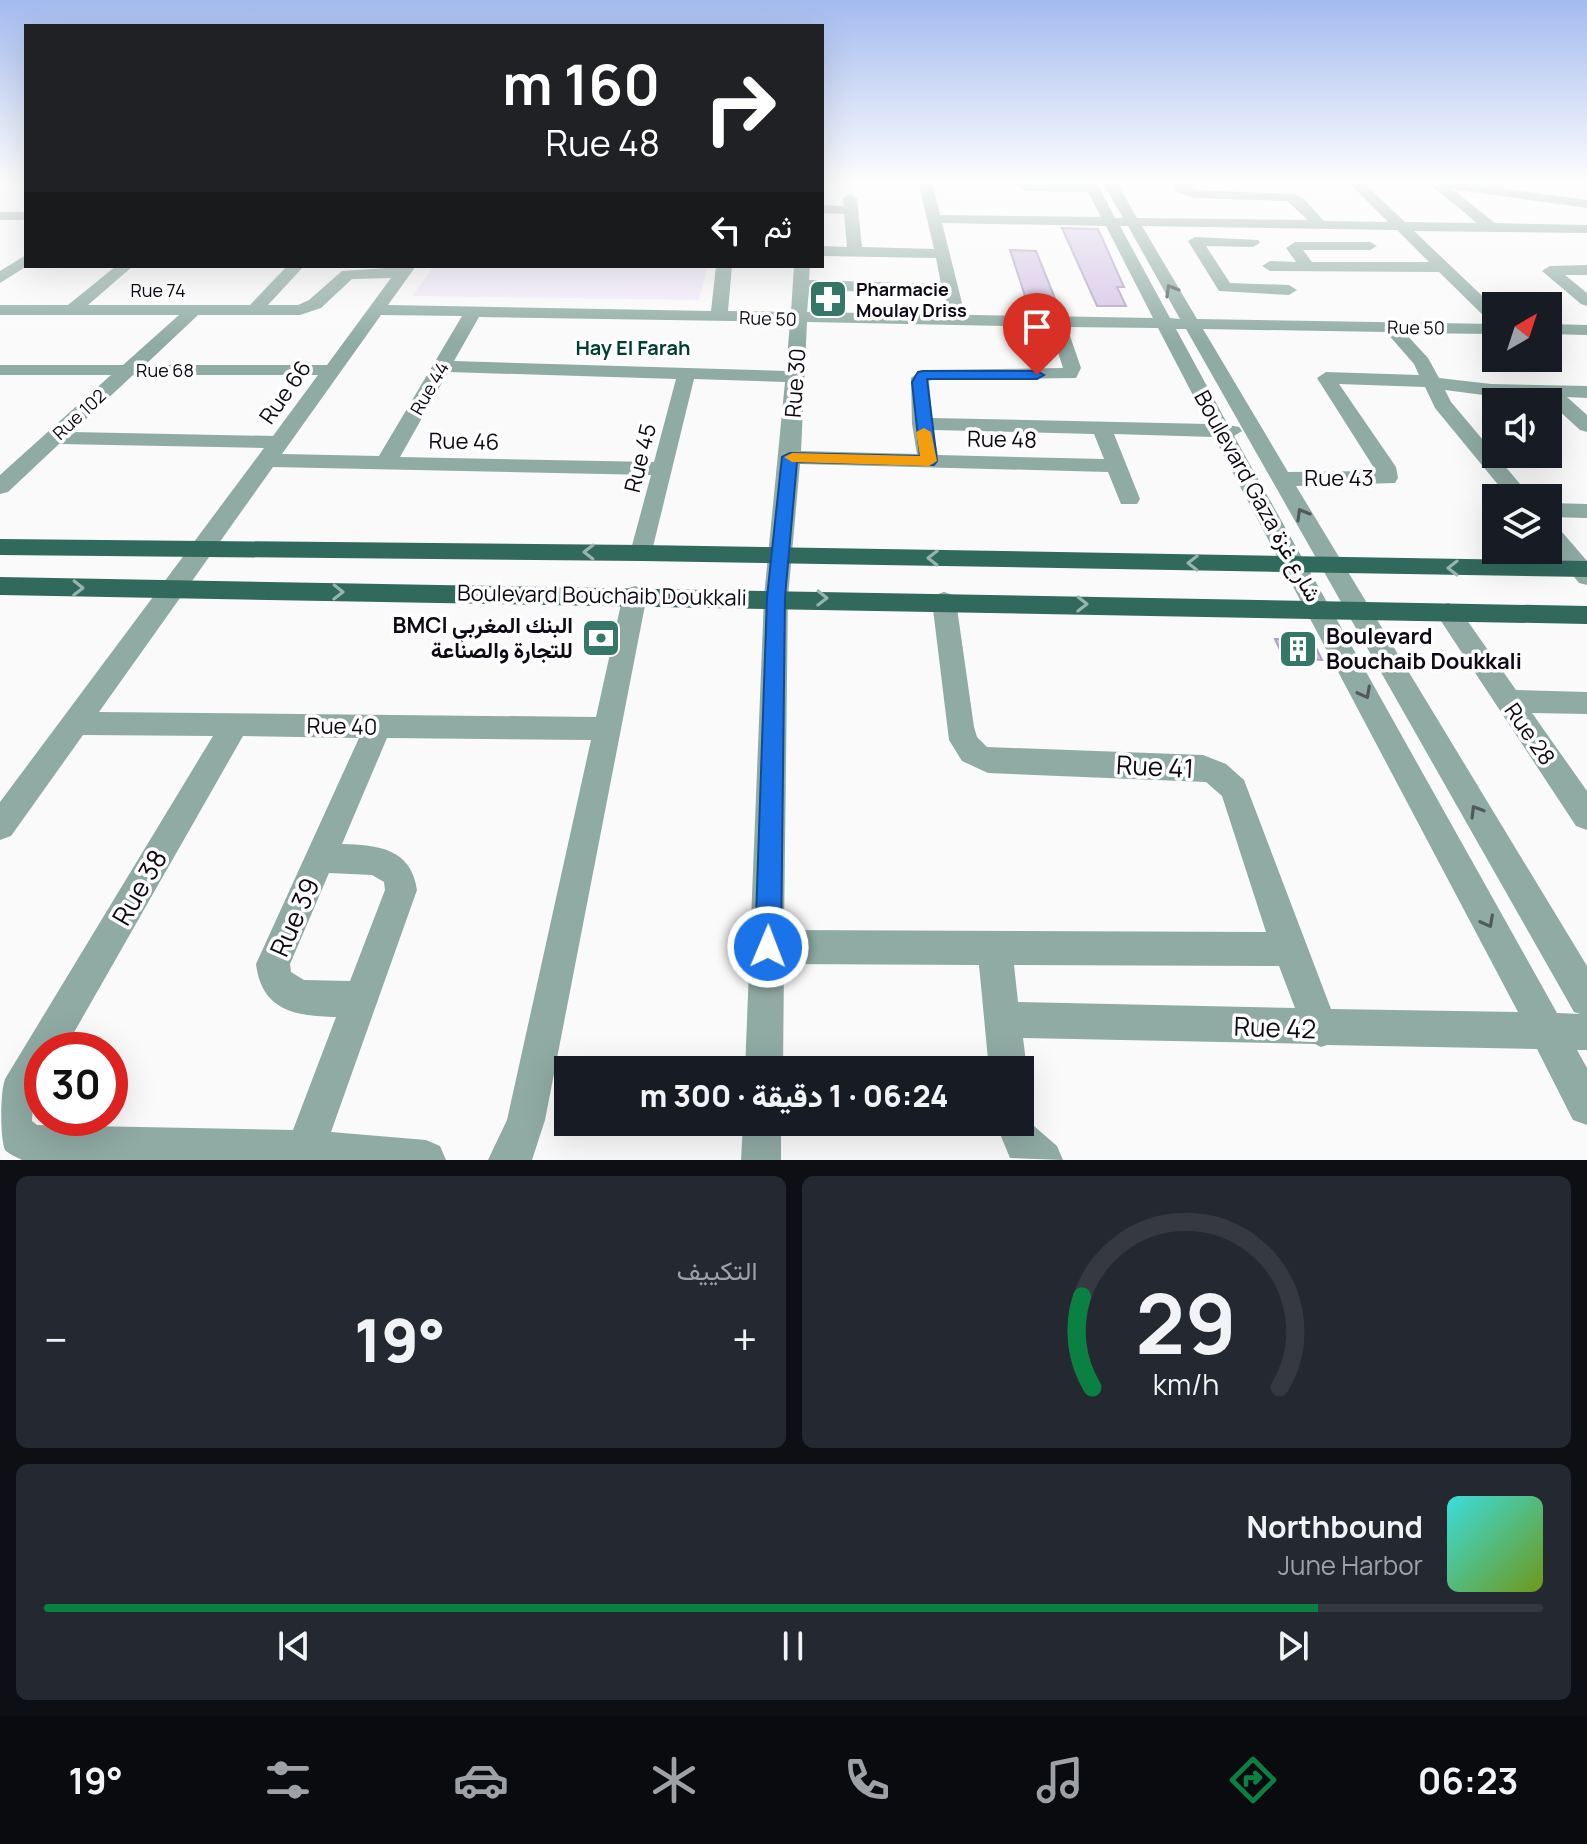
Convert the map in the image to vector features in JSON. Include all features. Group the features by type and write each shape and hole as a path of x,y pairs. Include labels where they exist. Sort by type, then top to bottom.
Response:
{"main road":[{"name":"Boulevard Bouchaib Doukkali","path":"0,547 779,555 1585,572"},
{"name":"Boulevard Bouchaib Doukkali","path":"1,587 776,597 1587,615"}],"street":[{"path":"854,235 855,252"},
{"path":"936,235 958,321"},
{"name":"Boulevard Gaza شارع غزة","path":"1129,235 1179,324 1253,432 1587,999"},
{"path":"1247,235 1303,308"},
{"path":"1409,235 1482,305"},
{"path":"1253,243 1195,241 1225,288 1303,308"},
{"path":"1307,266 1295,246 1370,246"},
{"path":"824,251 941,254"},
{"path":"1,266 24,256"},
{"path":"1270,266 1442,267"},
{"path":"73,309 123,268"},
{"path":"254,310 294,268"},
{"path":"719,316 724,268"},
{"name":"Rue 30","path":"764,1056 776,597 790,457 802,268"},
{"name":"Rue 74","path":"0,310 300,310 315,304 351,272 406,269"},
{"name":"Rue 66","path":"0,826 406,269"},
{"path":"1587,270 1550,271 1587,301"},
{"path":"801,285 950,289"},
{"name":"Rue 50","path":"375,310 1179,324 1303,308 1391,327 1482,329"},
{"name":"Rue 102","path":"0,487 194,310"},
{"name":"Rue 44","path":"385,464 473,312"},
{"path":"929,461 919,382 923,375 1064,376 1072,372 1057,322"},
{"name":"Boulevard Gaza شارع غزة","path":"1179,324 1221,431 1587,1106"},
{"path":"1391,327 1422,362 1429,382 1449,415 1509,484"},
{"path":"1562,329 1587,330"},
{"path":"441,366 795,377"},
{"name":"Rue 68","path":"1,371 330,370"},
{"name":"Rue 45","path":"642,553 686,374"},
{"name":"Rue 43","path":"1281,479 1387,478 1386,467 1325,381 1331,377 1429,382"},
{"path":"1429,382 1482,389"},
{"path":"1562,392 1587,392"},
{"path":"1562,403 1587,426"},
{"name":"Rue 48","path":"922,424 1253,432"},
{"path":"1102,428 1129,499"},
{"path":"53,438 279,442"},
{"name":"Rue 48","path":"790,457 1117,466"},
{"name":"Rue 46","path":"266,460 662,469"},
{"path":"1562,510 1587,511"},
{"path":"1562,546 1585,572"},
{"path":"508,1160 518,1146 526,1120 635,595"},
{"name":"Rue 41","path":"944,601 960,727 964,745 973,754 988,761 1184,765 1216,773 1234,789 1289,949 1321,1029"},
{"name":"Rue 28","path":"1448,612 1587,816"},
{"path":"1507,701 1587,703"},
{"name":"Rue 40","path":"74,723 609,729"},
{"name":"Rue 38","path":"55,1032 235,725"},
{"name":"Rue 39","path":"360,999 290,996 279,988 272,977 273,964 378,726"},
{"name":"Rue 39","path":"303,1155 401,890 402,877 397,869 383,862 320,858"},
{"path":"768,947 1289,949"},
{"path":"995,950 1007,1056"},
{"name":"Rue 42","path":"1003,1020 1321,1029 1587,1032"},
{"name":"Rue 38","path":"24,1084 10,1120 17,1134 33,1145 426,1160"},
{"path":"761,1160 762,1136"},
{"path":"1019,1136 1031,1153 1043,1160"}],"shaded area":[{"path":"433,268 707,268 699,300 412,296"}],"building":[{"path":"1065,235 1101,235 1124,287 1117,287 1126,306 1097,306"},
{"path":"1010,250 1036,251 1058,306 1028,305"},
{"name":"Boulevard Bouchaib Doukkali","path":"1275,639 1312,640 1322,660 1284,658"}],"slow traffic":[{"path":"792,457 929,461 924,432"}],"place":[{"name":"Pharmacie Moulay Driss","path":"828,299"},
{"name":"BMCI البنك المغربي للتجارة والصناعة","path":"601,638"},
{"name":"Boulevard Bouchaib Doukkali","path":"1298,649"}],"district":[{"name":"Hay El Farah","path":"633,347"}],"route":[{"path":"768,947 776,597 790,457 929,461 919,382 923,375 1037,375"}]}
